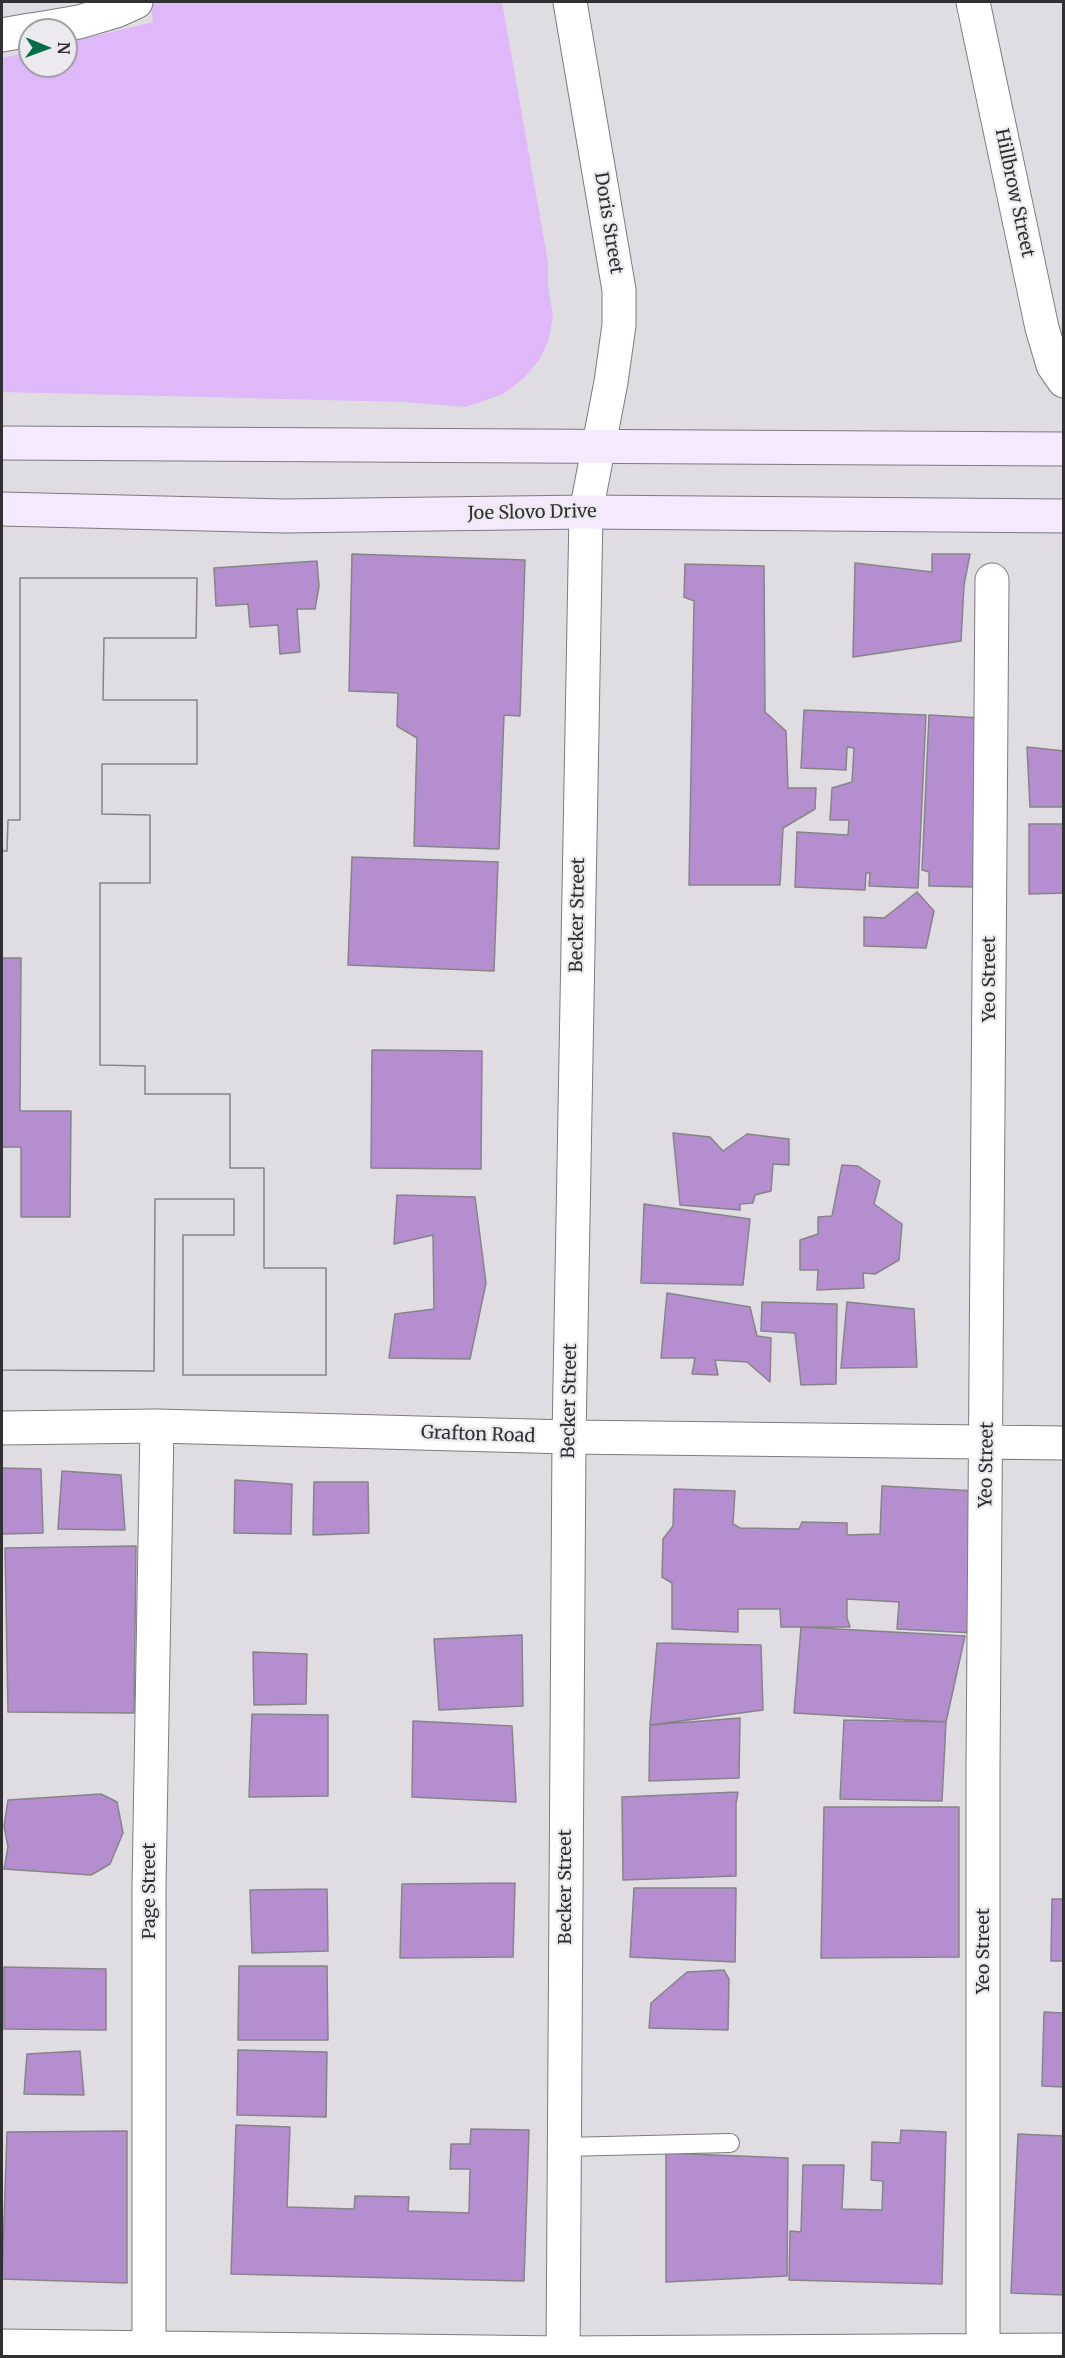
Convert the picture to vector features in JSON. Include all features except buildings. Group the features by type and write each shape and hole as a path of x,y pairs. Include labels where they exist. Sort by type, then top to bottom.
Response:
{"main road":[{"path":"2,443 1064,449"},
{"name":"Joe Slovo Drive","path":"2,509 285,516 586,512 1064,516"}],"street":[{"path":"78,22 116,11 136,2"},
{"name":"Doris Street","path":"570,2 619,290 617,337 599,446"},
{"name":"Hillbrow Street","path":"973,2 1042,328 1053,365 1064,381"},
{"path":"2,35 18,32"},
{"name":"Becker Street","path":"563,2355 569,1437 586,512 599,446"},
{"name":"Yeo Street","path":"983,2353 983,1767 992,580"},
{"name":"Grafton Road","path":"2,1428 157,1426 569,1437 1064,1443"},
{"name":"Page Street","path":"149,2352 149,1887 157,1426"},
{"path":"2,2346 149,2352 563,2355 983,2353 1064,2350"}],"lane":[{"path":"564,2147 730,2143"}],"shaded area":[{"path":"151,2 502,2 548,262 548,286 553,316 549,339 540,359 524,378 503,394 466,407 404,402 2,392 2,58 18,55 18,78 78,78 78,40 153,22"}]}
